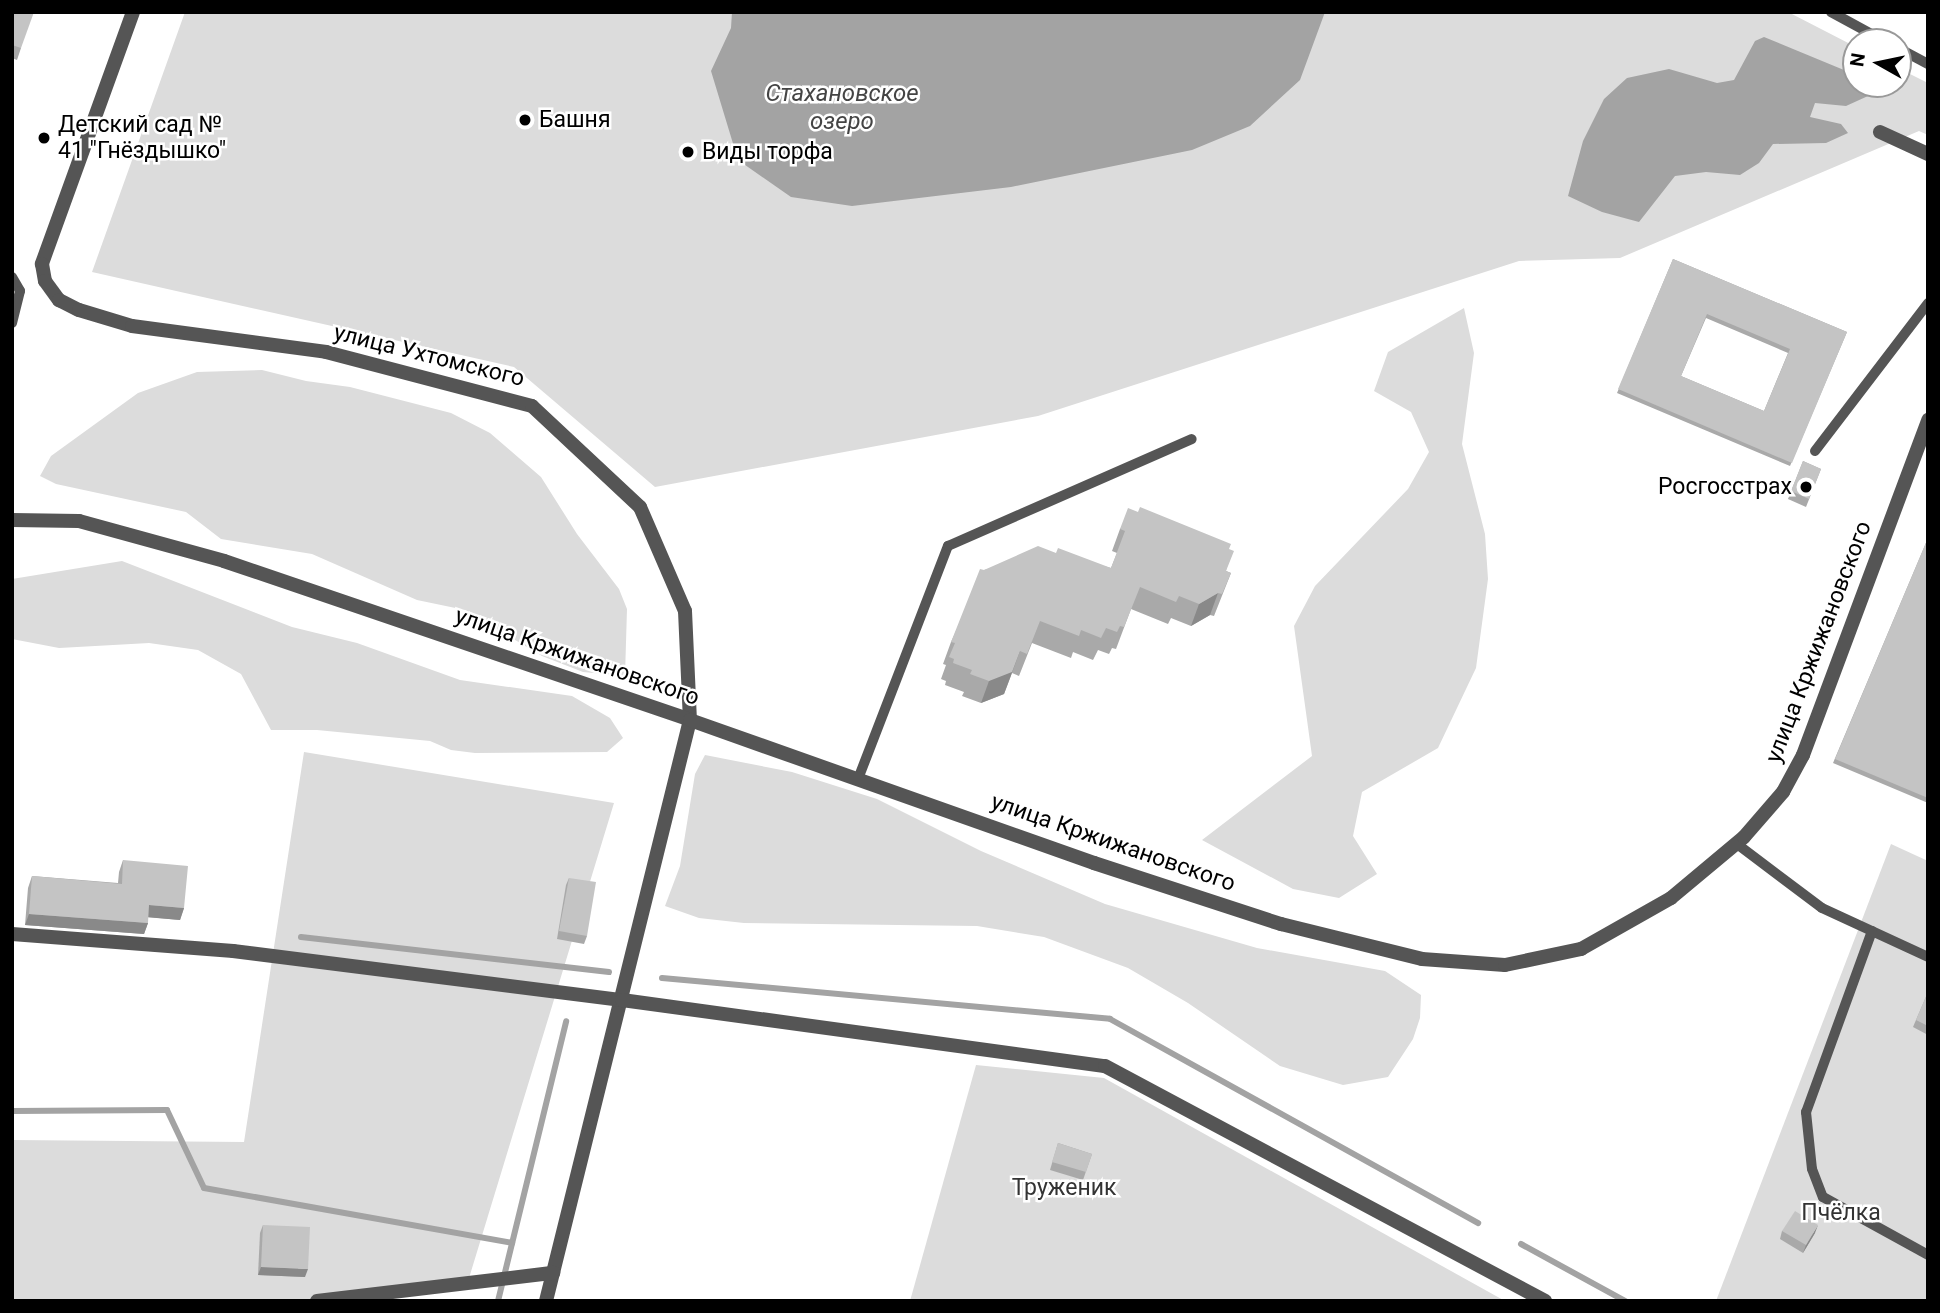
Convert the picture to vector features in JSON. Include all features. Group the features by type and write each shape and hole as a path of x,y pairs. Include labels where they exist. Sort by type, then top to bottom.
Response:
{"street":[{"name":"улица Ухтомского","path":"133,12 42,264 45,281 59,300 79,310 132,326 326,352 532,406 640,507 685,611 690,720 546,1301"},
{"path":"1880,132 1928,154"},
{"name":"улица Кржижановского","path":"12,520 79,521 176,546 690,720 1094,863 1282,924 1373,949 1464,964 1505,965 1581,948 1671,898 1737,844 1783,792 1803,755 1928,420"},
{"path":"12,934 233,951 622,1000 1105,1066 1545,1301"},
{"path":"317,1301 553,1273"}],"lane":[{"path":"1831,12 1860,28"},
{"path":"1912,55 1928,64"},
{"path":"12,277 20,291 12,323"},
{"path":"1815,450 1928,303"},
{"path":"858,779 948,546 1192,439"},
{"path":"1737,844 1822,908 1928,957"},
{"path":"1872,931 1806,1112 1812,1169 1824,1197 1928,1255"}],"green space":[{"path":"185,12 1788,12 1842,40 1842,98 1912,98 1912,75 1928,83 1928,135 1919,131 1620,258 1519,261 1038,416 655,487 514,367 92,272"},
{"path":"1464,308 1474,353 1462,444 1485,534 1488,579 1476,668 1438,748 1362,792 1353,836 1377,874 1339,898 1293,889 1202,840 1312,756 1294,626 1315,586 1408,489 1429,452 1411,412 1374,391 1388,352"},
{"path":"262,370 306,381 350,387 451,413 490,433 541,477 577,534 619,589 627,609 625,676 583,672 542,656 465,610 417,600 312,554 221,539 186,512 56,484 40,476 51,456 138,393 197,372"},
{"path":"122,561 292,627 357,643 460,680 572,696 610,718 623,738 607,752 475,753 451,750 430,741 317,730 271,730 241,674 198,650 149,643 59,648 12,639 12,579"},
{"path":"304,752 614,803 466,1288 371,1301 12,1301 12,1140 244,1142"},
{"path":"705,755 792,772 877,799 981,851 1105,904 1257,948 1385,971 1421,995 1420,1018 1413,1039 1388,1077 1343,1085 1280,1066 1188,1003 1128,968 1044,937 977,926 744,923 699,918 665,906 680,866 695,774"},
{"name":"Пчёлка","path":"1891,844 1928,861 1928,1301 1716,1301"},
{"name":"Труженик","path":"976,1065 1104,1078 1505,1301 910,1301"}],"water":[{"name":"Стахановское озеро","path":"732,12 1325,12 1300,80 1250,126 1192,150 1011,187 852,206 791,197 738,160 711,71 731,28"},
{"path":"1764,37 1842,69 1842,98 1864,98 1846,106 1815,103 1810,117 1841,124 1848,133 1826,143 1773,144 1759,163 1740,175 1706,172 1675,176 1639,222 1602,212 1568,196 1583,141 1604,99 1627,78 1669,69 1717,83 1734,80 1755,41"}],"building":[{"path":"12,12 34,12 21,48 12,45"},
{"path":"1673,259 1847,332 1792,463 1618,389","holes":["1707,314 1790,349 1764,411 1681,376"]},
{"path":"1803,461 1821,469 1809,499 1791,491"},
{"path":"1140,507 1231,544 1229,549 1234,551 1226,571 1231,573 1222,594 1218,593 1199,604 1179,596 1176,602 1140,587 1124,627 1120,626 1117,632 1106,628 1101,638 1081,630 1079,636 1040,621 1027,654 1020,651 1012,672 989,681 970,674 972,670 953,663 954,659 949,657 955,643 951,642 980,569 984,570 1038,546 1056,553 1058,548 1111,568 1125,531 1120,529 1128,508 1138,512"},
{"path":"1928,538 1928,798 1835,759"},
{"path":"123,860 188,866 184,908 149,905 148,923 29,914 32,876 122,884"},
{"path":"569,878 596,882 587,936 559,931"},
{"path":"1928,992 1928,1026 1916,1020"},
{"path":"1058,1143 1092,1154 1086,1172 1052,1162"},
{"path":"1795,1211 1818,1225 1806,1245 1782,1231"},
{"path":"263,1225 310,1227 308,1269 261,1267"}],"waterway":[{"path":"301,937 609,972"},
{"path":"662,978 1110,1019 1478,1223"},
{"path":"498,1301 566,1021"},
{"path":"12,1111 167,1110 204,1188 512,1243"},
{"path":"1521,1244 1625,1301"}],"place":[{"name":"Башня","path":"525,120"},
{"name":"Детский сад № 41 \"Гнёздышко\"","path":"44,138"},
{"name":"Виды торфа","path":"688,152"},
{"name":"Росгосстрах","path":"1806,487"}]}
